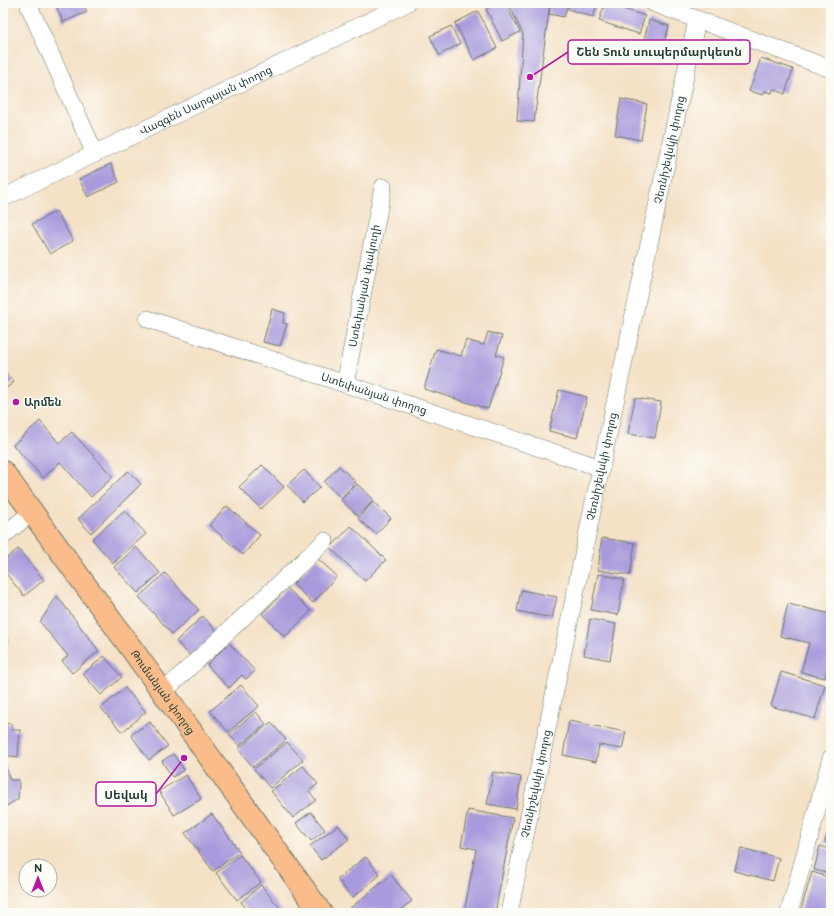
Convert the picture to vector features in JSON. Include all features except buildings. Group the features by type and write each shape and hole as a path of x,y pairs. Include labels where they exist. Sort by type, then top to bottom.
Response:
{"main road":[{"name":"Թումանյան փողոց","path":"3,472 321,913"}],"street":[{"path":"30,3 29,6 95,154"},
{"name":"Վազգեն Սարգսյան փողոց","path":"3,198 407,3"},
{"path":"653,3 831,69"},
{"name":"Չեռնիշեվսկի փողոց","path":"509,913 600,468 697,20"},
{"name":"Ստեփանյան փակուղի","path":"345,384 383,187"},
{"name":"Ստեփանյան փողոց","path":"148,319 600,468"},
{"path":"3,536 32,512"},
{"path":"163,692 325,540"},
{"path":"789,913 831,758"}],"place":[{"name":"Շեն Տուն սուպերմարկետն","path":"530,77"},
{"name":"Արմեն","path":"16,402"},
{"name":"Սեվակ","path":"184,758"}]}
